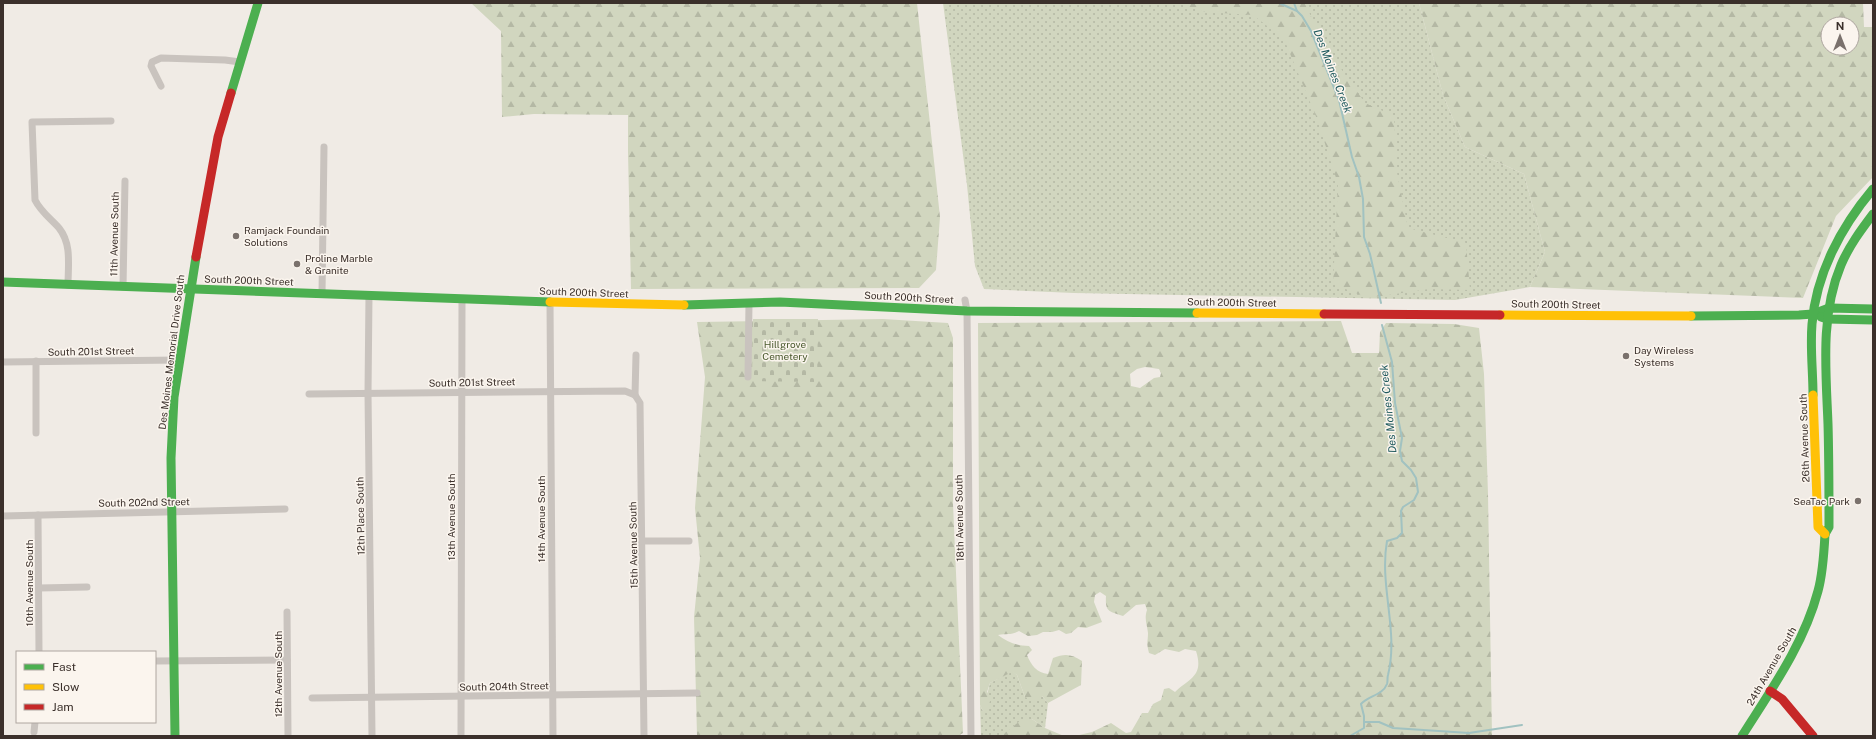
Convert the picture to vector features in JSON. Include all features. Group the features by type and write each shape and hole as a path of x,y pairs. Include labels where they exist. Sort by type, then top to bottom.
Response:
{"main road":[{"name":"Des Moines Memorial Drive South","path":"175,736 172,423 190,289 218,137 258,3"},
{"name":"26th Avenue South","path":"1824,534 1818,527 1812,345 1813,314 1827,267 1836,244 1850,217 1873,189"},
{"path":"1824,534 1829,527 1825,345 1826,319 1833,287 1843,260 1858,233 1873,214"},
{"name":"South 200th Street","path":"3,282 550,302 689,305 749,303 831,304 967,311 1679,316 1799,315 1813,314 1829,308 1873,309"},
{"name":"South 200th Street","path":"1813,314 1826,319 1873,320"},
{"name":"24th Avenue South","path":"1742,736 1802,637 1816,602 1822,579 1825,550 1824,534"},
{"path":"1770,690 1782,699 1813,736"}],"street":[{"path":"161,86 151,66 152,62 161,58 225,60 240,62"},
{"path":"68,285 67,240 59,228 38,207 35,200 32,122 111,121"},
{"path":"322,294 324,147"},
{"name":"11th Avenue South","path":"123,287 125,181"},
{"name":"12th Place South","path":"369,295 368,393 372,736"},
{"name":"13th Avenue South","path":"462,299 462,736"},
{"name":"18th Avenue South","path":"965,300 967,311 971,736"},
{"name":"14th Avenue South","path":"550,302 553,736"},
{"path":"748,377 749,303"},
{"name":"15th Avenue South","path":"636,355 635,395 640,403 643,541 644,736"},
{"name":"South 201st Street","path":"3,362 180,360"},
{"path":"36,361 36,433"},
{"name":"South 201st Street","path":"309,394 625,391 635,395"},
{"name":"South 202nd Street","path":"3,516 285,509"},
{"name":"10th Avenue South","path":"38,515 39,651"},
{"path":"643,541 689,541"},
{"path":"39,588 87,587"},
{"name":"12th Avenue South","path":"287,612 288,736"},
{"path":"156,661 287,660"},
{"name":"South 204th Street","path":"312,698 697,693"},
{"path":"34,732 35,723"}],"green space":[{"path":"471,3 917,3 940,217 936,270 919,288 631,289 628,115 534,114 502,117 501,31"},
{"path":"943,3 1419,3 1443,95 1465,147 1524,174 1545,252 1530,287 1455,300 1074,293 984,289 975,266 967,185"},
{"path":"1176,3 1305,3 1323,43 1365,103 1394,116 1397,173 1408,228 1466,243 1470,290 1429,289 1368,298 1333,284 1338,184 1317,119 1284,39 1253,15 1205,12"},
{"path":"1419,3 1863,3 1864,27 1873,27 1873,177 1836,216 1803,298 1530,287 1545,252 1524,174 1465,147 1443,95"},
{"name":"Hillgrove Cemetery","path":"753,319 818,319 817,382 752,381"},
{"path":"883,319 948,323 953,338 953,504 963,733 958,736 697,736 694,617 700,558 695,508 705,377 697,322"},
{"path":"1341,321 1352,353 1379,353 1380,332 1386,323 1454,324 1479,328 1484,374 1488,494 1492,736 1075,736 1092,732 1111,723 1126,733 1131,732 1142,713 1148,713 1153,704 1161,700 1164,689 1169,688 1175,692 1194,676 1198,666 1196,651 1185,649 1179,652 1165,649 1155,655 1149,653 1147,644 1147,610 1145,604 1136,605 1123,616 1114,613 1107,608 1106,596 1100,592 1095,595 1094,602 1102,622 1086,628 1078,627 1071,633 1066,634 1059,630 1028,636 1019,631 1011,634 998,635 1012,643 1029,646 1032,650 1027,655 1030,662 1035,668 1044,673 1048,674 1053,658 1061,655 1072,656 1082,661 1081,685 1048,703 1042,696 1034,701 1025,697 1017,675 1012,672 990,683 987,692 991,698 988,707 983,711 980,705 978,323","holes":["1145,367 1159,369 1161,373 1160,377 1154,378 1140,388 1131,386 1130,374 1137,369"]},
{"path":"1012,671 1017,675 1025,697 1042,696 1048,703 1045,728 1032,719 1001,736 981,736 980,705 983,711 990,683"},
{"path":"1032,719 1045,728 1064,736 1001,736 1020,721"}],"waterway":[{"name":"Des Moines Creek","path":"1279,3 1297,11"},
{"name":"Des Moines Creek","path":"1294,3 1297,11 1302,16 1311,31 1339,100 1352,157 1359,177 1363,199 1364,237 1370,254 1381,303"},
{"name":"Des Moines Creek","path":"1350,736 1364,728 1364,716 1361,704 1382,691 1387,684 1391,658 1390,625 1385,575 1387,541 1397,538 1402,533 1401,511 1403,507 1414,500 1418,492 1416,478 1411,470 1402,461 1400,451 1402,438 1395,403 1392,362 1382,325"},
{"name":"Des Moines Creek","path":"1364,722 1379,722 1393,728 1469,733 1522,725"}],"traffic: fast":[{"path":"231,93 258,3"},
{"path":"1813,395 1811,333 1814,305 1819,287 1832,252 1841,235 1861,204 1873,189"},
{"path":"1825,534 1829,527 1826,364 1827,323 1834,284 1841,265 1856,238 1873,214"},
{"path":"175,736 171,458 174,397 196,257"},
{"path":"3,282 550,302"},
{"path":"684,305 780,302 967,311 1197,313"},
{"path":"1691,316 1799,315 1813,314 1829,308 1873,309"},
{"path":"1821,317 1827,319 1873,320"},
{"path":"1742,736 1786,666 1812,611 1820,584 1825,534"}],"traffic: slow":[{"path":"550,302 684,305"},
{"path":"1197,313 1324,314"},
{"path":"1500,315 1691,316"},
{"path":"1813,395 1818,527 1825,534"}],"traffic: jam":[{"path":"196,257 218,137 231,93"},
{"path":"1324,314 1500,315"},
{"path":"1770,691 1782,699 1813,736"}],"place":[{"name":"Ramjack Foundain Solutions","path":"236,236"},
{"name":"Proline Marble & Granite","path":"297,264"},
{"name":"Day Wireless Systems","path":"1626,356"},
{"name":"SeaTac Park","path":"1858,501"}]}
